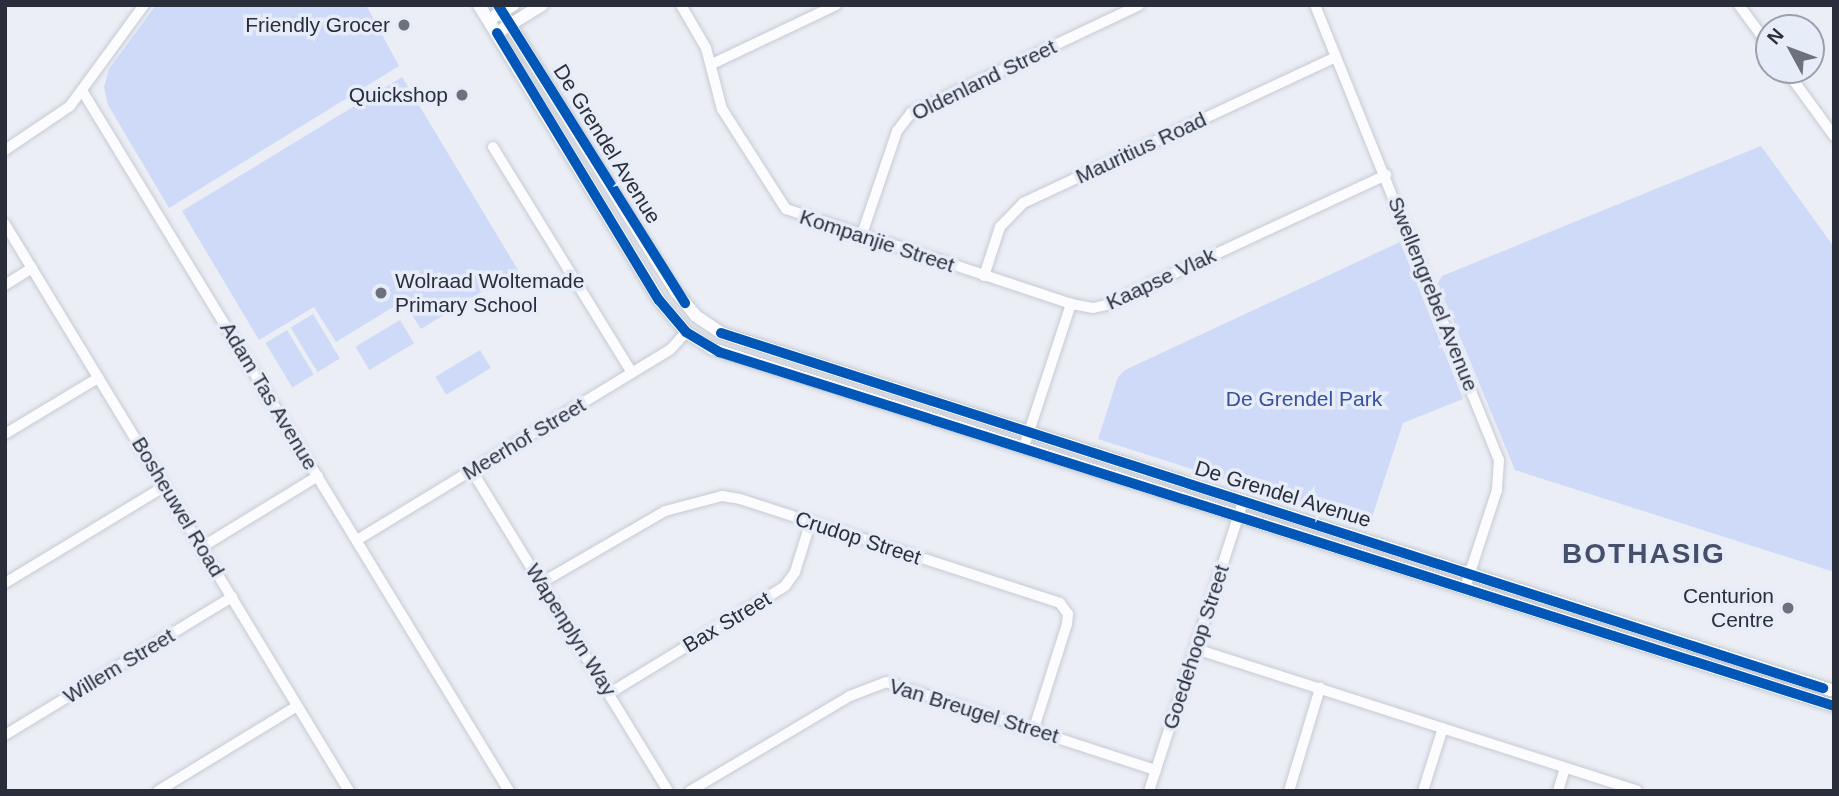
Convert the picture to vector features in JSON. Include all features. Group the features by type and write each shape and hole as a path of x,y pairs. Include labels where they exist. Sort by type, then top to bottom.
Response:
{"street":[{"path":"5,150 46,125 83,92 144,5"},
{"name":"De Grendel Avenue","path":"479,5 659,300 686,332 719,352 1834,706"},
{"path":"497,33 542,5"},
{"name":"Kompanjie Street","path":"681,5 712,64 719,104 777,200 792,213 1071,304"},
{"path":"712,64 836,5"},
{"name":"Oldenland Street","path":"861,237 897,131 911,113 1139,5"},
{"name":"Swellengrebel Avenue","path":"1315,5 1499,460 1497,490 1465,588"},
{"path":"1739,5 1755,27"},
{"path":"489,20 505,7"},
{"name":"De Grendel Avenue","path":"505,7 510,25 684,303 721,333 1243,502 1471,571 1834,691"},
{"name":"Mauritius Road","path":"984,276 1000,227 1023,203 1336,57"},
{"path":"1796,84 1834,136"},
{"name":"Adam Tas Avenue","path":"83,92 509,791"},
{"path":"493,147 632,373"},
{"name":"Kaapse Vlak","path":"1071,304 1106,305 1386,175"},
{"name":"Bosheuwel Road","path":"5,224 349,791"},
{"path":"5,285 32,268"},
{"path":"684,303 686,332 701,328 721,333"},
{"path":"1024,447 1071,304"},
{"name":"Meerhof Street","path":"357,540 670,350 686,332"},
{"path":"5,434 99,378"},
{"name":"Wapenplyn Way","path":"472,471 668,791"},
{"path":"202,547 318,476"},
{"path":"5,583 165,486"},
{"name":"Crudop Street","path":"541,583 654,516 705,499 732,497 1060,603 1067,610 1067,624 1034,728"},
{"name":"Goedehoop Street","path":"1149,791 1243,502"},
{"name":"Bax Street","path":"610,693 785,586 795,572 810,524"},
{"name":"Willem Street","path":"5,734 232,597"},
{"path":"1196,649 1637,791"},
{"name":"Van Breugel Street","path":"690,791 878,683 893,683 1156,770"},
{"path":"1289,791 1321,688"},
{"path":"158,791 297,706"},
{"path":"1423,791 1443,729"},
{"path":"1558,791 1565,768"}],"green space":[{"path":"156,5 366,5 399,66 169,208 108,105 104,87 109,69"},
{"path":"402,77 518,270 421,329 403,301 336,342 314,307 259,340 182,211"},
{"path":"1761,146 1834,247 1834,572 1515,470 1438,283 1442,276"},
{"name":"De Grendel Park","path":"1400,242 1463,399 1403,423 1369,526 1098,439 1118,377 1125,370"},
{"path":"313,314 340,359 317,372 291,327"},
{"path":"400,320 414,343 369,370 355,347"},
{"path":"287,330 314,375 292,387 266,343"},
{"path":"480,350 491,368 446,395 435,377"}],"cycle path":[{"path":"498,5 685,303"},
{"path":"497,33 659,300 686,332 719,352 1834,706"},
{"path":"721,333 1823,688"}],"place":[{"name":"Friendly Grocer","path":"404,25"},
{"name":"Quickshop","path":"462,95"},
{"name":"Wolraad Woltemade Primary School","path":"381,293"},
{"name":"Centurion Centre","path":"1788,608"}],"district":[{"name":"BOTHASIG","path":"1644,554"}]}
